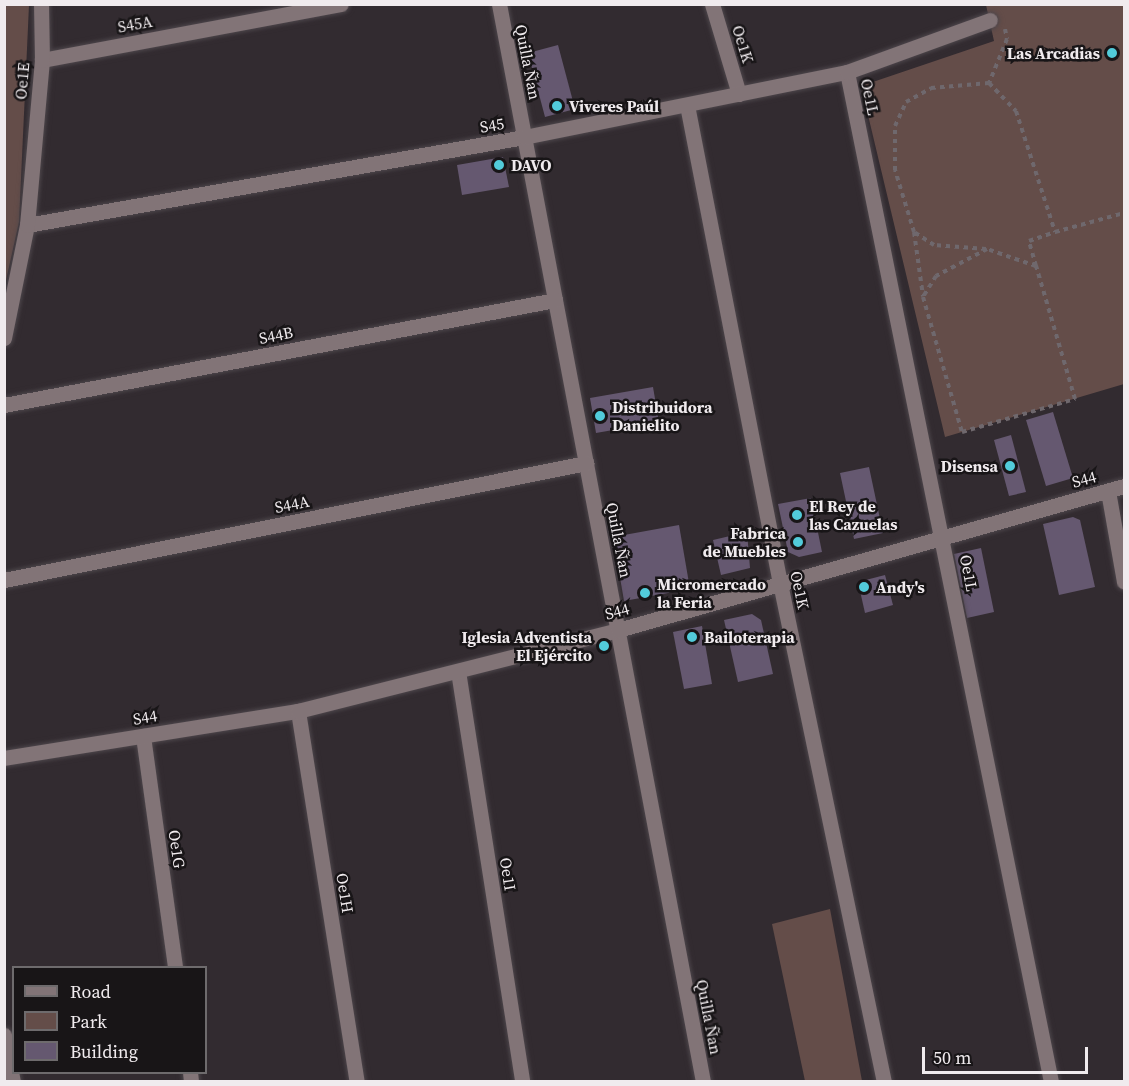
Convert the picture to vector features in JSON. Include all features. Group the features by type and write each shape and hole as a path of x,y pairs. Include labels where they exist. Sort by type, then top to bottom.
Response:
{"street":[{"name":"Oe1E","path":"4,338 27,225 42,60 41,4"},
{"name":"S45A","path":"42,60 341,4"},
{"name":"Quilla Ñan","path":"499,4 703,1082"},
{"name":"Oe1K","path":"712,4 739,94"},
{"name":"S45","path":"27,225 524,137 847,72 990,20"},
{"name":"Oe1L","path":"847,72 944,536 1052,1082"},
{"name":"Oe1K","path":"687,105 780,584 884,1082"},
{"name":"S44B","path":"4,405 555,300"},
{"name":"S44A","path":"4,580 586,463"},
{"name":"S44","path":"4,758 298,711 618,630 1125,486"},
{"path":"1108,491 1125,582"},
{"name":"Oe1I","path":"458,671 522,1082"},
{"name":"Oe1H","path":"298,711 357,1082"},
{"name":"Oe1G","path":"143,736 175,966"},
{"path":"4,1035 13,1082"}],"path":[{"path":"989,83 1007,39 1003,18 990,20"},
{"path":"989,83 931,88 906,102 895,126 895,170 914,232 923,297 962,432 1075,399 1029,241 1124,213"},
{"path":"989,83 1016,111 1055,232"},
{"path":"914,232 934,245 987,249 1036,266"},
{"path":"923,297 936,276 987,249"}],"green space":[{"path":"5,4 29,5 19,222 5,285"},
{"name":"Las Arcadias","path":"986,5 1124,5 1124,384 945,437 861,86 994,41"},
{"path":"830,909 862,1081 805,1081 772,924"}],"building":[{"path":"558,45 575,109 545,117 528,53"},
{"path":"503,157 509,187 462,195 457,165"},
{"path":"653,387 659,422 596,433 590,398"},
{"path":"1053,412 1073,478 1046,486 1026,420"},
{"name":"Disensa","path":"1011,435 1026,492 1009,496 994,440"},
{"path":"869,467 883,533 854,539 840,473"},
{"path":"811,498 822,552 799,557 788,552 778,504"},
{"path":"1073,517 1080,520 1095,587 1059,595 1043,524"},
{"path":"679,525 690,589 624,601 613,537"},
{"path":"747,532 750,568 721,575 713,540"},
{"path":"981,548 994,612 967,618 954,554"},
{"path":"885,575 893,605 865,613 858,582"},
{"path":"752,614 761,620 773,674 738,682 724,620"},
{"path":"702,626 712,684 684,689 673,632"}],"place":[{"name":"Las Arcadias","path":"1112,53"},
{"name":"Viveres Paúl","path":"557,106"},
{"name":"DAVO","path":"499,165"},
{"name":"Distribuidora Danielito","path":"600,416"},
{"name":"Disensa","path":"1010,466"},
{"name":"El Rey de las Cazuelas","path":"797,515"},
{"name":"Fabrica de Muebles","path":"798,542"},
{"name":"Andy's","path":"864,587"},
{"name":"Micromercado la Feria","path":"645,593"},
{"name":"Bailoterapia","path":"692,637"},
{"name":"Iglesia Adventista El Ejército","path":"604,646"}]}
